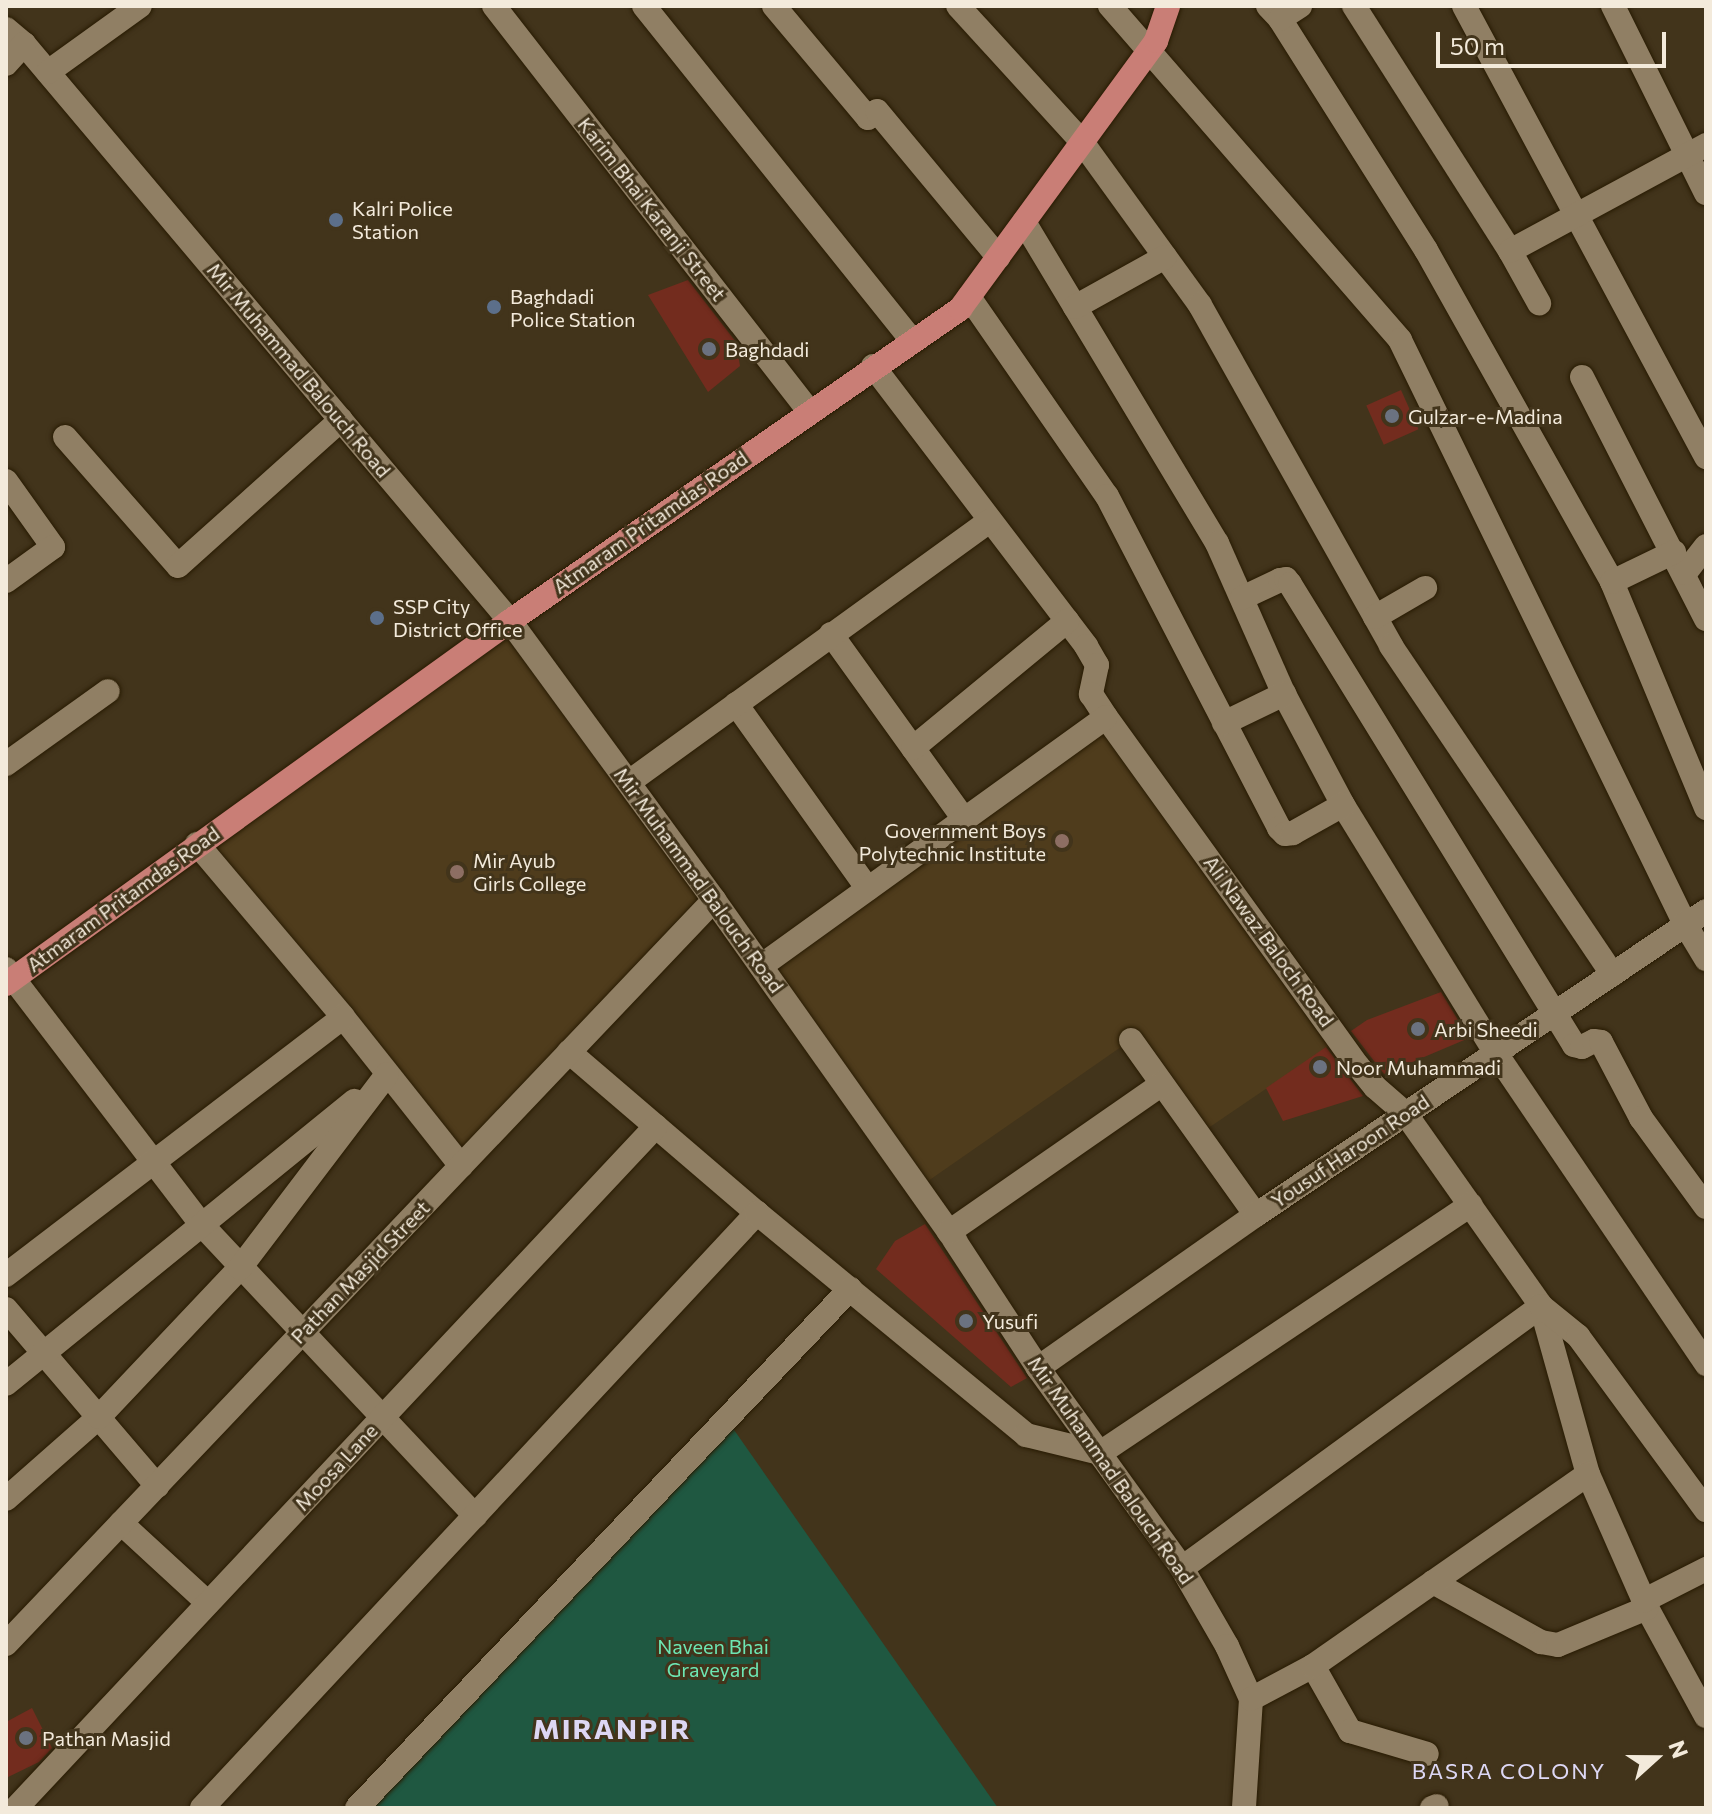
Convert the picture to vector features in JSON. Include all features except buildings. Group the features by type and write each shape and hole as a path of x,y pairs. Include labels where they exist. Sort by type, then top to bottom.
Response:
{"main road":[{"name":"Atmaram Pritamdas Road","path":"9,978 510,621 873,366 960,309 1149,51 1168,6"}],"street":[{"path":"48,72 140,6"},
{"name":"Karim Bhai Karanji Street","path":"494,6 809,411"},
{"path":"644,6 913,342"},
{"path":"774,6 868,118 877,111 998,257"},
{"path":"958,6 1082,142 1200,305 1375,617 1612,974"},
{"path":"1110,6 1400,340 1685,924 1706,959"},
{"path":"1354,6 1510,251 1539,303"},
{"path":"1464,6 1706,457"},
{"path":"1613,6 1696,149 1706,193"},
{"path":"1283,10 1426,250 1612,582 1706,808"},
{"path":"6,64 15,36"},
{"name":"Mir Muhammad Balouch Road","path":"15,36 510,621 761,966 949,1232 1038,1368 1182,1568 1227,1646 1251,1699 1239,1805"},
{"path":"1510,251 1696,149"},
{"path":"1024,222 1217,543 1284,694 1343,805 1495,1052 1706,1364"},
{"path":"1075,307 1165,257"},
{"path":"969,297 1107,496 1285,834 1343,805"},
{"name":"Ali Nawaz Baloch Road","path":"873,366 1097,665 1091,694 1106,717 1358,1066 1375,1087 1405,1113 1541,1306 1588,1474 1645,1604 1704,1709"},
{"path":"1582,377 1680,562 1706,619"},
{"path":"65,437 178,566 341,420"},
{"path":"6,481 53,547 6,581"},
{"path":"629,782 990,521"},
{"path":"1612,582 1680,562 1706,546"},
{"path":"1242,598 1280,580 1286,579 1290,584 1574,1045 1582,1047 1594,1041 1601,1042 1641,1118 1706,1207"},
{"path":"1375,617 1425,588"},
{"path":"913,748 1067,621"},
{"path":"831,634 964,819"},
{"path":"6,764 108,691"},
{"path":"1224,723 1284,694"},
{"path":"736,704 868,889"},
{"path":"761,966 1106,717"},
{"path":"197,844 343,1017 461,1166"},
{"name":"Pathan Masjid Street","path":"6,1644 714,900"},
{"name":"Yousuf Haroon Road","path":"1038,1368 1405,1113 1706,911"},
{"path":"9,978 202,1225 475,1516"},
{"path":"6,1275 343,1017"},
{"path":"1131,1040 1256,1215"},
{"path":"569,1052 757,1213 1026,1435 1100,1453 1471,1205"},
{"path":"6,1384 387,1074"},
{"path":"6,1499 99,1417 240,1268 387,1074"},
{"path":"949,1232 1162,1084"},
{"name":"Moosa Lane","path":"16,1808 656,1126"},
{"path":"202,1808 757,1213"},
{"path":"357,1808 850,1289"},
{"path":"1182,1568 1541,1306 1578,1336 1706,1510"},
{"path":"6,1309 157,1486"},
{"path":"1251,1699 1313,1666 1588,1474"},
{"path":"121,1523 208,1603"},
{"path":"1433,1582 1541,1642 1550,1644 1569,1642 1706,1569"},
{"path":"1313,1666 1350,1731 1427,1754"}],"shaded area":[{"name":"Mir Ayub Girls College","path":"510,621 714,900 461,1166 197,844"},
{"name":"Government Boys Polytechnic Institute","path":"1106,717 1329,1046 1198,1135 1131,1040 918,1188 761,966"}],"green space":[{"name":"Naveen Bhai Graveyard","path":"732,1427 998,1808 360,1808"}],"place":[{"name":"Kalri Police Station","path":"336,220"},
{"name":"Baghdadi Police Station","path":"494,307"},
{"name":"Baghdadi","path":"709,349"},
{"name":"Gulzar-e-Madina","path":"1392,416"},
{"name":"SSP City District Office","path":"377,618"},
{"name":"Government Boys Polytechnic Institute","path":"1062,841"},
{"name":"Mir Ayub Girls College","path":"457,872"},
{"name":"Arbi Sheedi","path":"1418,1029"},
{"name":"Noor Muhammadi","path":"1320,1067"},
{"name":"Yusufi","path":"966,1321"},
{"name":"Pathan Masjid","path":"26,1738"}],"district":[{"name":"MIRANPIR","path":"612,1728"},
{"name":"BASRA COLONY","path":"1509,1771"}]}
